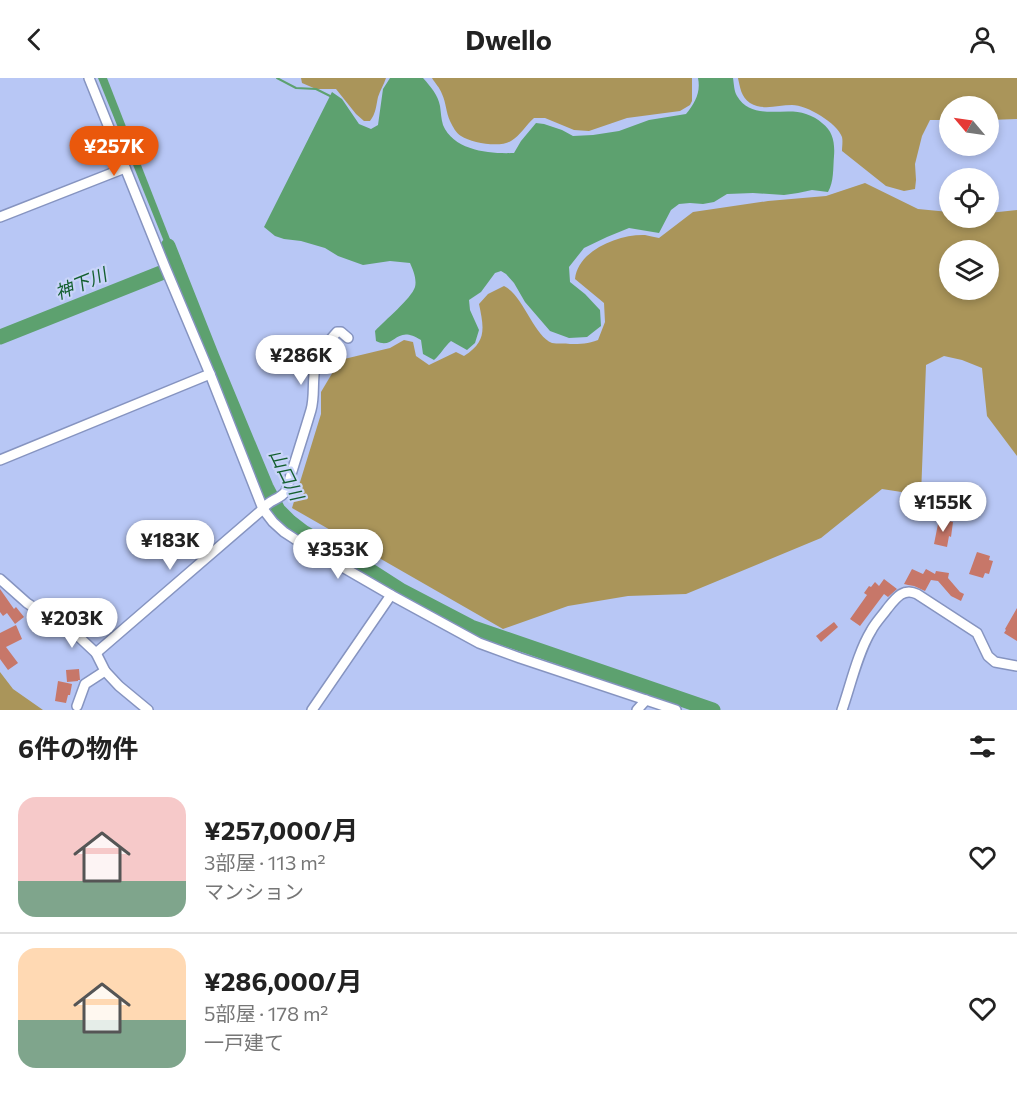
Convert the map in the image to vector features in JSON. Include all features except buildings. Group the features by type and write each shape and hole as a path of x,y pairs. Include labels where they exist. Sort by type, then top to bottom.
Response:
{"street":[{"path":"89,78 264,506 273,522 301,543 479,643 676,710"},
{"path":"0,217 125,168"},
{"path":"96,653 264,506 281,497 286,491 312,407 315,368 318,359 337,332 341,332 348,338"},
{"path":"0,460 210,374"},
{"path":"0,579 27,603 78,637 96,653 105,671 118,686 148,710"},
{"path":"842,710 870,632 897,596 905,592 917,594 976,633 988,656 994,662 1017,666"},
{"path":"312,710 391,595"},
{"path":"77,706 85,684 105,671"},
{"path":"637,710 646,700"}],"shaded area":[{"path":"98,78 107,78 179,262 173,264"},
{"path":"301,78 386,78 374,115 370,121 364,121 336,89 316,89 302,83"},
{"path":"390,78 423,78 438,98 443,125 448,134 464,146 484,151 514,153 536,123 562,130 573,136 619,131 649,120 686,114 699,88 698,78 733,78 737,96 751,109 798,112 819,120 826,126 834,146 831,184 828,192 812,190 784,195 727,194 714,202 679,204 671,210 659,233 629,228 584,248 569,267 570,282 600,310 601,326 587,337 569,338 550,331 525,302 506,274 501,271 495,273 481,292 469,300 470,310 479,330 475,343 467,350 451,341 434,360 423,354 421,340 406,334 387,343 376,341 375,331 413,292 415,278 410,263 390,261 363,265 338,256 325,248 275,236 264,227 332,92 342,99 359,124 371,129 378,125 383,89"},
{"path":"432,78 692,78 692,101 680,111 627,118 589,131 574,130 545,118 534,118 511,141 486,144 466,139 456,132 441,92"},
{"path":"738,78 1017,78 1017,119 999,120 999,96 939,96 939,120 930,120 922,136 915,164 915,189 904,191 886,186 842,151 842,139 839,132 821,116 805,108 792,105 765,107 755,105 750,103 741,92"},
{"path":"865,183 918,209 939,211 939,228 999,228 999,212 1017,210 1017,456 987,416 982,368 944,356 926,365 921,495 882,489 821,538 686,594 628,596 568,606 503,629 292,508 321,414 321,392 340,360 390,348 404,340 413,342 416,356 429,365 456,352 464,356 477,345 482,334 479,304 488,294 504,286 517,298 540,332 552,343 578,344 598,340 605,322 604,303 575,279 578,269 592,252 624,237 645,235 659,238 693,212 768,201 826,196"},
{"path":"0,672 13,689 43,710 0,710"}],"waterway":[{"path":"277,78 296,88 316,89 330,96"},
{"name":"山口川","path":"168,246 266,487 278,510 290,522 402,591 471,627 713,710"},
{"name":"神下川","path":"0,337 176,267"}]}
